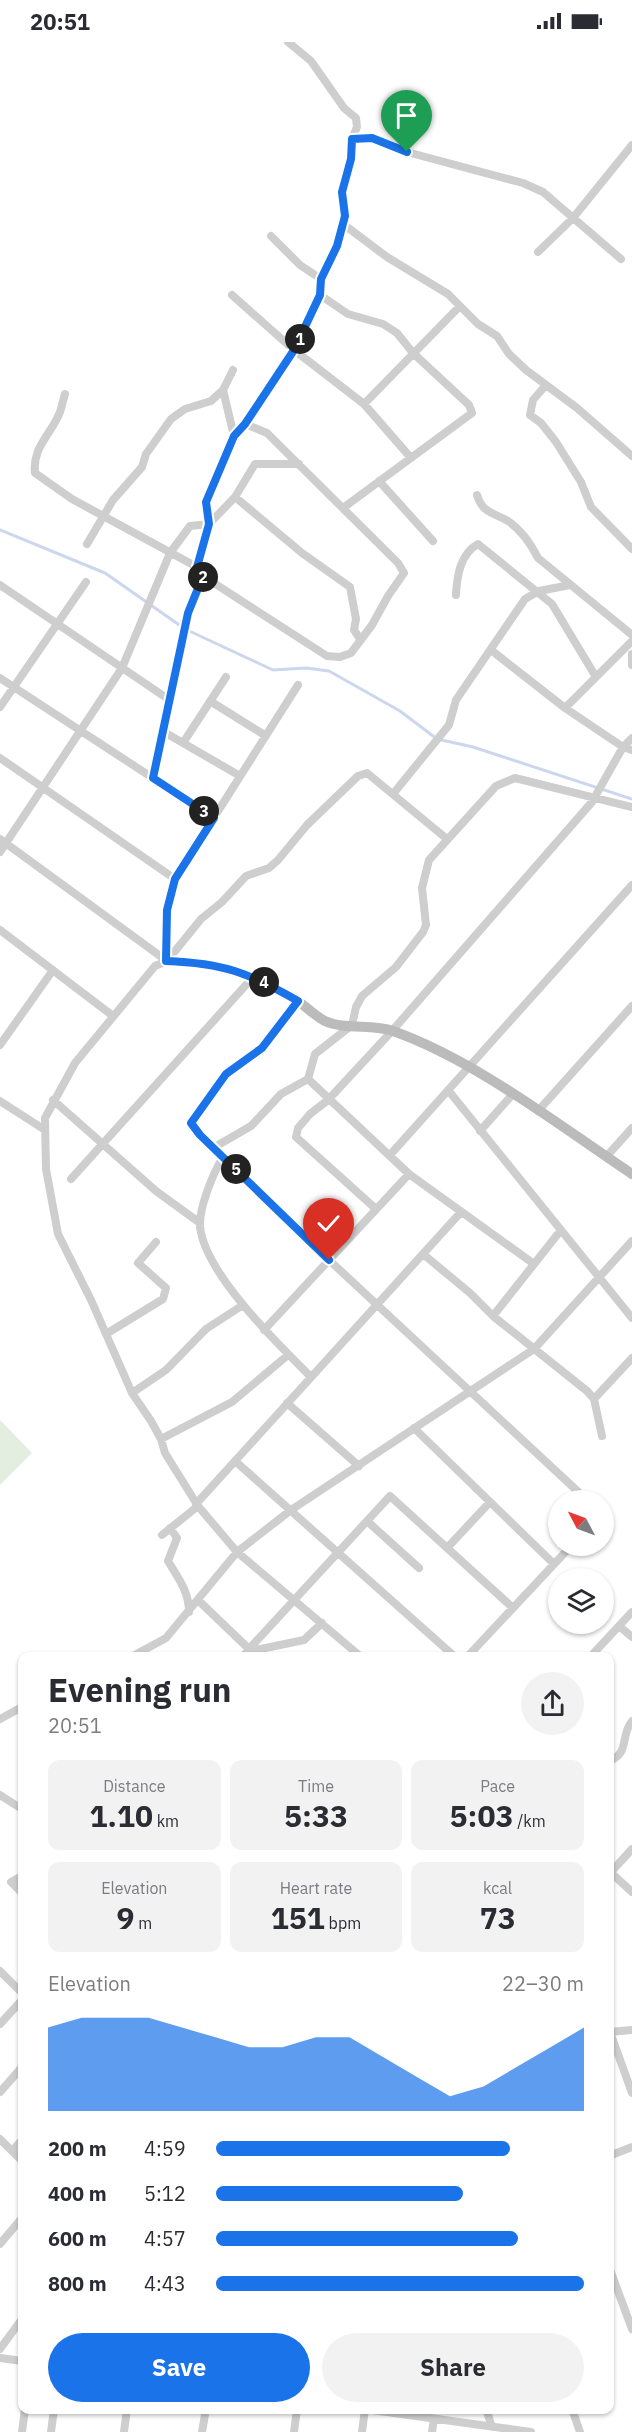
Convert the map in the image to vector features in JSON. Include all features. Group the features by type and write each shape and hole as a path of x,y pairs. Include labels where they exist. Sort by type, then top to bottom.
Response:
{"street":[{"path":"197,567 209,524 206,502 234,436 245,424 294,350 320,295 321,279 330,265 343,224 342,192 351,159 352,139 357,127 356,118 344,108 310,61 288,42"},
{"path":"352,139 372,138 407,152 523,183 543,192 621,259"},
{"path":"538,252 573,218 632,144"},
{"path":"343,224 387,257 448,294 459,307 497,336 509,354 632,456"},
{"path":"271,236 300,265 321,279"},
{"path":"232,295 294,350 364,404 411,458"},
{"path":"320,295 348,314 384,324 397,333 413,353 469,405 472,413 343,508"},
{"path":"364,404 459,307"},
{"path":"87,544 113,500 142,467 151,446 171,419 185,409 211,400 223,390 233,370"},
{"path":"546,385 533,400 530,415 541,423 556,442 581,482 591,507 632,549"},
{"path":"223,390 234,436"},
{"path":"65,394 59,414 38,448 34,461 35,473 72,500 197,567 203,576 327,656 340,657 351,652 372,625 404,573 398,563 267,433 245,424"},
{"path":"0,852 3,841 43,787 122,668 170,553 190,526 209,524 235,497 255,464 298,464"},
{"path":"379,482 433,542"},
{"path":"477,495 480,506 487,513 507,521 518,530 531,544 538,558 632,635"},
{"path":"235,497 302,553 350,587 356,619 354,630 360,639"},
{"path":"456,595 459,569 468,553 478,544 539,591 552,604 596,677"},
{"path":"153,778 188,613 203,576"},
{"path":"0,706 86,582"},
{"path":"0,585 171,701"},
{"path":"393,794 449,725 456,700 525,599 539,591 570,585"},
{"path":"565,708 632,641"},
{"path":"491,650 565,708 623,747 632,750"},
{"path":"632,654 632,665"},
{"path":"183,743 226,677"},
{"path":"0,678 214,818"},
{"path":"166,961 167,910 175,879 298,685"},
{"path":"210,701 266,736"},
{"path":"164,732 240,776"},
{"path":"376,1209 296,1137 298,1128 310,1114 328,1100 392,1031 594,798 623,747 632,738"},
{"path":"0,758 175,879"},
{"path":"166,961 213,907 222,902 246,876 269,868 307,825 358,776 368,773 447,839"},
{"path":"213,1148 251,1126 281,1094 309,1079 315,1054 352,1025 356,1007 362,996 396,967 423,932 426,925 422,888 429,860 495,786 515,778 632,807"},
{"path":"3,841 166,961"},
{"path":"390,1155 632,885"},
{"path":"0,930 113,1016"},
{"path":"355,1652 237,1552 197,1505 165,1453 161,1439 132,1393 58,1234 46,1169 45,1118 53,1100 75,1063 154,966 166,961 197,962 254,976 298,1001 326,1022 392,1031 468,1068 513,1094 632,1174"},
{"path":"0,1045 53,970"},
{"path":"71,1179 254,976"},
{"path":"298,1001 262,1048 226,1074 191,1123 213,1148 329,1260 576,1490"},
{"path":"538,1111 632,1006"},
{"path":"309,1079 328,1100 409,1174 534,1264"},
{"path":"448,1090 632,1318"},
{"path":"480,1131 513,1094"},
{"path":"53,1100 156,1191 200,1223"},
{"path":"0,1101 45,1130"},
{"path":"606,1157 632,1128"},
{"path":"223,1157 208,1186 200,1223 202,1239 243,1305 264,1330 311,1377"},
{"path":"264,1330 409,1174"},
{"path":"162,1535 197,1505 461,1212"},
{"path":"493,1316 561,1230"},
{"path":"141,1652 165,1638 237,1552 291,1510 534,1349 632,1241"},
{"path":"106,1334 163,1299 166,1288 138,1263 156,1242"},
{"path":"423,1254 493,1316 594,1399 602,1436"},
{"path":"132,1393 166,1370 206,1329 243,1305"},
{"path":"161,1439 232,1402 288,1354"},
{"path":"594,1399 632,1358"},
{"path":"287,1403 359,1466"},
{"path":"414,1428 554,1564"},
{"path":"235,1461 449,1652"},
{"path":"246,1652 390,1496 513,1608"},
{"path":"447,1548 490,1502"},
{"path":"367,1521 419,1568"},
{"path":"170,1528 177,1538 168,1561 184,1587 189,1601 189,1612"},
{"path":"472,1652 562,1556"},
{"path":"199,1600 249,1649"},
{"path":"595,1652 632,1612"},
{"path":"249,1649 304,1640 322,1623"},
{"path":"619,1626 632,1637"},
{"path":"154,1646 156,1652"},
{"path":"278,1646 278,1652"},
{"path":"0,1719 18,1709"},
{"path":"614,1758 622,1752 625,1744 624,1733 632,1721"},
{"path":"0,1795 18,1806"},
{"path":"614,1867 632,1849"},
{"path":"614,1875 632,1893"},
{"path":"18,1878 11,1882 18,1889"},
{"path":"0,1971 18,1989"},
{"path":"0,2024 18,2004"},
{"path":"614,2032 632,2030"},
{"path":"614,2045 632,2093"},
{"path":"0,2092 18,2072"},
{"path":"0,2139 18,2157"},
{"path":"12,2151 18,2144"},
{"path":"614,2154 632,2147"},
{"path":"0,2244 18,2223"},
{"path":"614,2280 632,2329"},
{"path":"0,2349 18,2324"},
{"path":"0,2358 18,2360"},
{"path":"22,2432 24,2414"},
{"path":"51,2432 53,2414"},
{"path":"124,2432 126,2414"},
{"path":"202,2432 205,2414"},
{"path":"294,2432 296,2414"},
{"path":"362,2432 364,2414"},
{"path":"415,2414 493,2428 531,2432"},
{"path":"574,2414 580,2432"},
{"path":"432,2432 434,2418"}],"green space":[{"path":"0,1420 32,1453 0,1485"}],"waterway":[{"path":"0,530 105,573 185,629 273,670 306,668 329,671 400,711 437,739 473,747 632,799"}],"route":[{"path":"329,1260 200,1135 191,1123 215,1093 226,1074 262,1048 278,1031 298,1001 254,976 197,962 166,961 167,910 175,879 214,818 153,778 188,613 203,576 197,567 209,524 206,502 234,436 245,424 294,350 310,320 320,295 321,279 330,265 345,216 342,192 351,159 352,139 372,138 407,152"}]}
